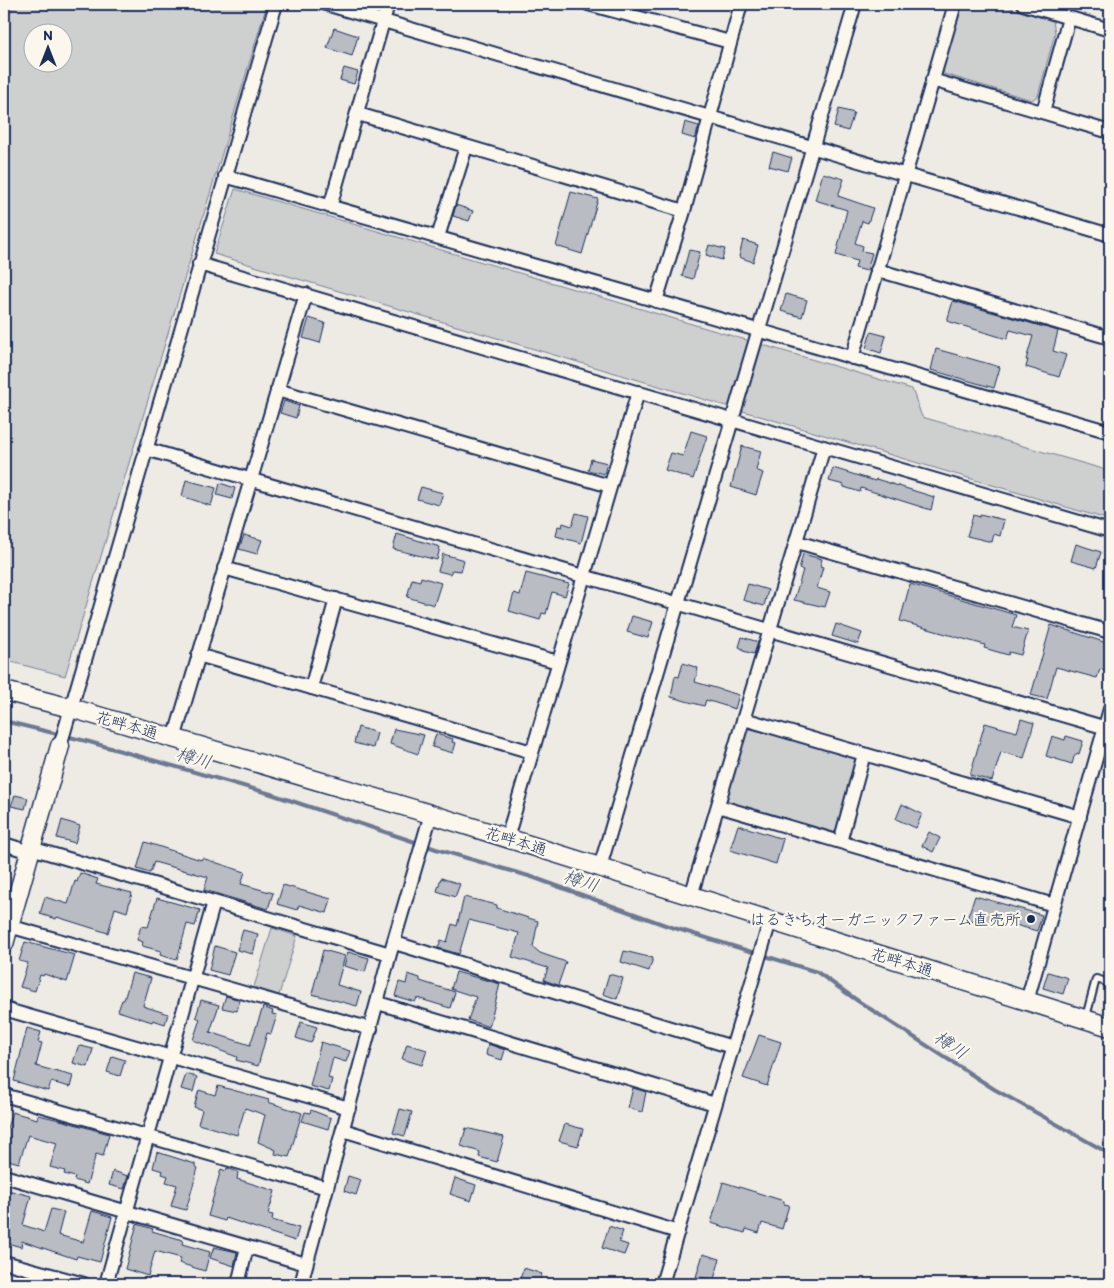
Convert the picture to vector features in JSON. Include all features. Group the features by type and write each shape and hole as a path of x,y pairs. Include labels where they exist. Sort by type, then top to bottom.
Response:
{"street":[{"path":"276,4 6,932 192,979 371,1029"},
{"path":"326,4 1110,235"},
{"path":"330,206 358,114 388,4"},
{"path":"588,4 730,42"},
{"path":"656,302 684,211 741,4"},
{"path":"600,867 855,4"},
{"path":"852,358 955,4"},
{"path":"1023,4 1110,30"},
{"path":"1043,112 1069,18"},
{"path":"932,80 1110,132"},
{"path":"358,114 684,211"},
{"path":"438,237 466,147"},
{"path":"225,176 1110,432"},
{"path":"199,264 1110,530"},
{"path":"878,270 1110,338"},
{"path":"174,738 306,294"},
{"path":"277,390 610,486"},
{"path":"507,838 638,392"},
{"path":"691,896 824,447"},
{"path":"146,449 1108,728"},
{"path":"796,542 1110,632"},
{"path":"224,568 558,662"},
{"path":"311,688 336,599"},
{"path":"198,656 532,752"},
{"name":"花畔本通","path":"4,691 71,708 431,814 691,896 768,928 1027,1001 1110,1027"},
{"path":"1027,1001 1080,817 1108,728 1110,709"},
{"path":"744,719 1080,817"},
{"path":"840,842 864,754"},
{"path":"718,806 1054,906"},
{"path":"301,1284 392,948 431,814"},
{"path":"4,844 214,902 392,948 732,1046"},
{"path":"106,1284 214,902"},
{"path":"662,1284 768,928"},
{"path":"378,1003 715,1104"},
{"path":"4,1009 349,1108"},
{"path":"4,1095 327,1188"},
{"path":"343,1130 678,1232"},
{"path":"4,1176 306,1264"},
{"path":"238,1284 247,1247"},
{"path":"4,1262 84,1284"}],"lane":[{"path":"1085,1019 1096,979 1110,983"}],"shaded area":[{"path":"16,4 267,4 65,676 4,660 4,22"},
{"path":"963,4 997,4 1053,21 1055,33 1038,96 1032,100 944,74 942,65"},
{"path":"235,189 912,389 922,417 1110,471 1110,520 214,254"},
{"path":"754,728 857,759 838,832 833,835 730,805 727,798 747,731"},
{"path":"272,928 297,936 279,995 254,987"}],"building":[{"path":"334,28 358,36 352,56 327,48"},
{"path":"344,68 358,72 354,84 340,80"},
{"path":"839,109 854,113 848,131 834,127"},
{"path":"685,122 699,126 695,139 682,135"},
{"path":"773,152 792,158 788,171 769,166"},
{"path":"823,173 844,179 838,196 873,208 868,223 862,221 855,243 863,246 862,251 872,253 867,271 855,268 857,261 836,255 847,210 815,200"},
{"path":"571,192 598,199 582,254 556,246"},
{"path":"456,205 473,211 469,221 453,216"},
{"path":"743,240 758,245 753,262 739,257"},
{"path":"709,245 725,249 722,260 706,255"},
{"path":"689,250 700,252 693,279 682,276"},
{"path":"786,294 807,300 802,317 781,311"},
{"path":"953,301 1058,331 1053,351 1066,355 1059,377 1026,367 1028,360 1026,360 1033,336 1010,330 1007,339 947,321"},
{"path":"309,318 325,323 320,343 303,338"},
{"path":"871,332 886,336 881,353 866,348"},
{"path":"936,349 1000,367 994,388 931,370"},
{"path":"284,401 299,406 296,418 280,413"},
{"path":"691,431 707,436 693,479 665,470 671,453 683,456"},
{"path":"742,446 761,451 756,470 763,473 756,495 731,487"},
{"path":"591,459 607,463 604,474 588,470"},
{"path":"833,468 934,497 931,510 861,488 860,492 829,481"},
{"path":"186,480 216,488 211,506 182,496"},
{"path":"220,483 235,488 232,499 217,495"},
{"path":"421,487 443,493 439,505 417,499"},
{"path":"576,513 588,516 581,543 556,536 558,526 562,527 563,523 572,526"},
{"path":"980,514 1004,520 1000,536 994,534 992,542 967,536 973,515 980,517"},
{"path":"397,534 440,547 437,560 393,549"},
{"path":"244,535 262,540 257,554 239,549"},
{"path":"1076,544 1101,552 1096,568 1071,561"},
{"path":"443,554 464,560 461,571 452,570 450,574 438,571"},
{"path":"803,554 822,559 820,566 823,567 817,588 830,592 825,607 794,600 803,570 799,569"},
{"path":"526,573 569,584 565,596 552,592 546,614 542,613 540,620 509,611 514,593 520,595"},
{"path":"421,577 441,583 434,605 407,597 412,579 420,581"},
{"path":"748,584 768,590 764,606 743,600"},
{"path":"910,584 1016,615 1012,627 1028,631 1021,655 1009,652 1008,655 984,648 985,645 900,621"},
{"path":"632,616 653,622 648,638 627,632"},
{"path":"836,624 862,633 858,644 832,636"},
{"path":"1051,625 1110,644 1110,673 1100,669 1097,678 1056,667 1047,699 1031,695"},
{"path":"742,637 758,642 754,654 743,651 739,647"},
{"path":"683,663 698,668 695,682 739,695 735,709 706,700 704,706 671,697 675,676 679,677"},
{"path":"1021,719 1034,723 1024,758 1001,752 992,781 970,775 985,723 1017,732"},
{"path":"358,727 377,733 373,748 354,743"},
{"path":"394,729 424,735 418,754 390,744"},
{"path":"436,734 453,739 452,742 456,743 453,753 432,747"},
{"path":"1052,736 1065,740 1066,736 1083,741 1079,754 1077,753 1074,757 1072,764 1046,756"},
{"path":"15,795 28,798 25,809 11,806"},
{"path":"902,804 922,814 916,828 896,819"},
{"path":"62,820 80,826 75,843 57,838"},
{"path":"738,825 783,839 776,864 730,850"},
{"path":"929,832 940,838 933,852 922,846"},
{"path":"145,842 245,872 241,884 273,893 268,909 204,890 208,877 154,862 150,873 137,869"},
{"path":"80,873 98,879 96,884 132,893 127,912 115,908 108,933 57,917 56,919 40,914 45,897 68,904 75,881 77,882"},
{"path":"441,878 460,884 455,897 437,891"},
{"path":"283,885 331,899 327,913 299,905 297,910 277,904"},
{"path":"975,896 1042,915 1037,931 994,919 992,926 967,919"},
{"path":"464,897 497,905 497,908 538,921 533,947 540,953 566,962 558,985 544,980 548,968 512,957 519,933 469,920 459,954 438,948 441,940 447,942 452,924 457,926"},
{"path":"157,898 200,910 195,926 187,924 177,960 160,955 161,951 142,946 143,942 137,940 141,926 148,927"},
{"path":"243,930 258,934 253,954 237,950"},
{"path":"25,942 75,955 67,982 44,974 43,976 40,975 35,991 20,987 28,963 19,961"},
{"path":"215,946 235,952 228,975 209,970"},
{"path":"323,950 345,956 337,985 361,992 357,1006 312,994"},
{"path":"624,951 653,958 649,971 621,962"},
{"path":"348,952 369,958 365,972 344,966"},
{"path":"456,972 500,984 489,1027 468,1020 476,997 451,989"},
{"path":"1048,972 1068,978 1063,994 1043,988"},
{"path":"132,973 151,978 143,1006 168,1014 165,1024 153,1020 152,1022 118,1011 122,1000 124,1000"},
{"path":"408,974 420,978 420,981 455,992 450,1008 417,998 415,1002 395,996 399,982 406,984"},
{"path":"609,974 623,978 617,999 603,994"},
{"path":"226,996 240,1000 237,1011 222,1008"},
{"path":"201,1000 219,1005 210,1032 250,1045 263,1007 273,1011 272,1014 277,1015 271,1034 267,1033 258,1066 236,1060 237,1057 193,1040 200,1019 196,1017"},
{"path":"301,1022 317,1027 311,1043 296,1038"},
{"path":"27,1028 41,1032 38,1042 42,1043 36,1066 73,1076 70,1087 51,1082 48,1091 14,1081"},
{"path":"759,1035 781,1042 767,1086 743,1078"},
{"path":"321,1042 350,1051 346,1062 333,1058 328,1078 332,1079 329,1091 310,1086"},
{"path":"407,1044 427,1050 422,1065 402,1059"},
{"path":"488,1044 505,1050 502,1060 486,1055"},
{"path":"78,1047 93,1049 88,1067 73,1063"},
{"path":"112,1056 125,1060 120,1076 107,1072"},
{"path":"186,1074 197,1077 193,1092 181,1089"},
{"path":"218,1086 269,1100 268,1102 302,1113 289,1157 275,1154 276,1150 258,1142 265,1115 245,1108 237,1135 198,1124 202,1110 194,1107 199,1090 215,1095"},
{"path":"633,1088 646,1092 642,1112 628,1108"},
{"path":"400,1109 412,1112 405,1136 393,1133"},
{"path":"311,1110 331,1118 328,1129 302,1121 305,1112 310,1113"},
{"path":"12,1112 37,1119 38,1115 109,1134 103,1156 96,1154 87,1184 74,1180 75,1177 64,1174 65,1171 50,1167 57,1143 28,1135 19,1163 4,1159 4,1138"},
{"path":"565,1124 583,1129 578,1146 559,1141"},
{"path":"466,1128 504,1137 497,1162 479,1157 480,1152 461,1146"},
{"path":"157,1152 195,1164 198,1168 186,1210 171,1206 177,1185 166,1182 168,1176 162,1174 163,1171 153,1168"},
{"path":"227,1168 238,1172 237,1179 275,1191 268,1214 273,1215 272,1220 299,1228 295,1241 226,1218 225,1221 208,1216 221,1169 226,1171"},
{"path":"113,1171 128,1176 124,1189 109,1185"},
{"path":"348,1176 361,1180 356,1195 344,1191"},
{"path":"455,1178 476,1185 471,1201 450,1194"},
{"path":"723,1182 784,1201 784,1204 789,1205 782,1229 762,1223 759,1233 746,1229 745,1233 711,1223"},
{"path":"4,1189 31,1196 23,1225 44,1232 51,1209 64,1212 58,1235 83,1242 92,1211 112,1217 100,1262 77,1256 76,1259 22,1241 21,1247 4,1242"},
{"path":"137,1224 153,1229 152,1231 183,1240 182,1244 210,1252 205,1271 179,1263 181,1258 155,1251 148,1276 125,1269"},
{"path":"609,1226 623,1231 619,1242 628,1245 624,1255 602,1248"},
{"path":"214,1247 237,1252 234,1266 210,1258"},
{"path":"703,1254 720,1259 714,1279 696,1277"},
{"path":"524,1268 542,1274 539,1284 519,1281"}],"waterway":[{"name":"樽川","path":"4,721 86,741 271,794 436,849 532,877 668,926 817,972 858,1001 994,1089 1110,1154"}],"place":[{"name":"はるきちオーガニックファーム直売所","path":"1031,919"}]}
